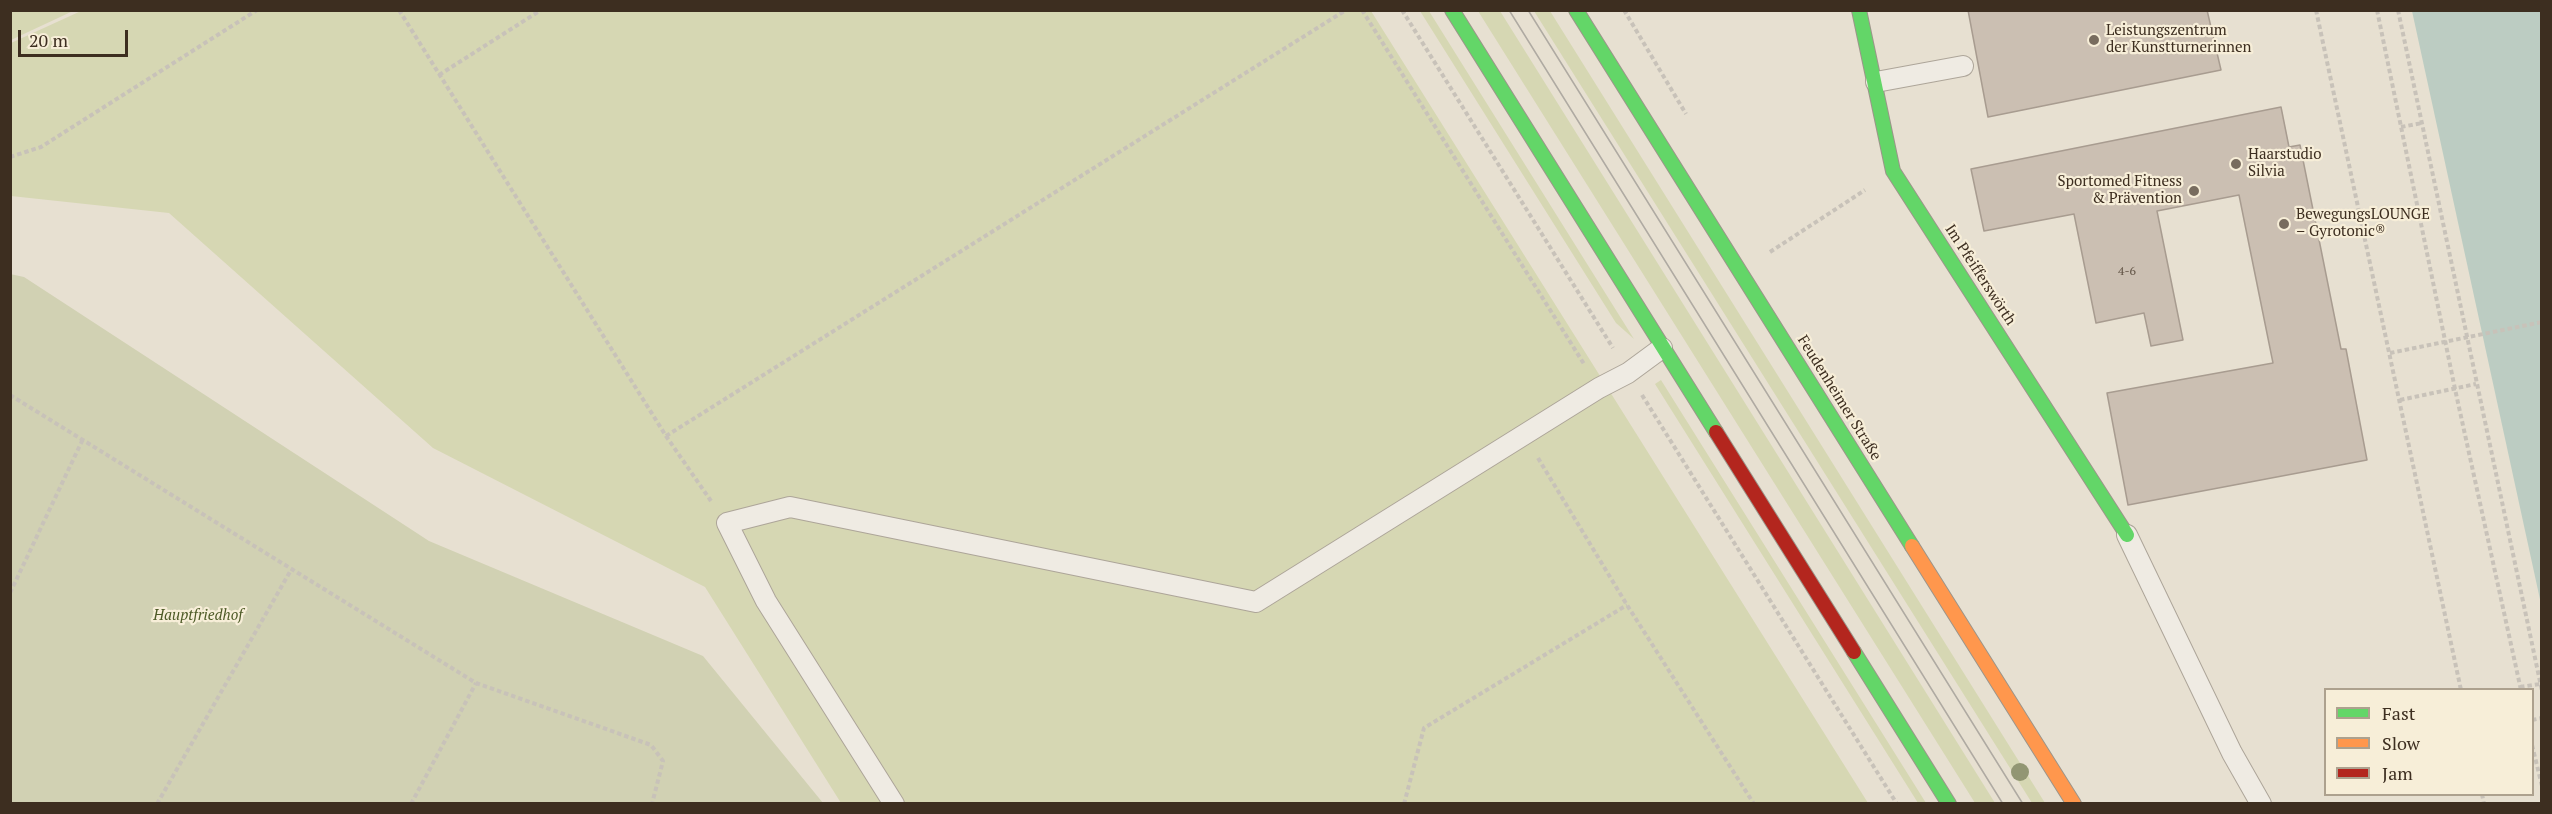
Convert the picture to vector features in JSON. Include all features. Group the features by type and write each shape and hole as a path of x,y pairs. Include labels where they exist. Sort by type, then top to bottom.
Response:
{"main road":[{"path":"1452,10 1949,804"},
{"name":"Feudenheimer Straße","path":"1576,10 2074,804"},
{"name":"Im Pfeifferswörth","path":"1859,10 1893,171 2127,535"}],"lane":[{"path":"1876,82 1963,66"},
{"path":"894,804 766,601 727,523 790,507 1256,602 1524,434 1628,373 1662,348"},
{"path":"2127,535 2232,753 2261,804"}],"path":[{"path":"10,157 41,147 257,10"},
{"path":"399,10 666,436 727,523"},
{"path":"439,75 541,10"},
{"path":"666,436 1346,10"},
{"path":"1362,10 1599,388"},
{"path":"1402,10 1897,804"},
{"path":"2316,10 2461,688"},
{"path":"2377,10 2455,389 2520,688 2540,684"},
{"path":"2398,10 2541,691"},
{"path":"2401,127 2421,123"},
{"path":"1770,252 1893,171"},
{"path":"2390,353 2541,322"},
{"path":"2400,400 2476,384"},
{"path":"10,395 476,683 651,745 663,761 652,804"},
{"path":"1524,434 1626,604 1754,804"},
{"path":"10,593 83,439"},
{"path":"157,804 291,570"},
{"path":"1404,804 1424,728 1626,604"},
{"path":"411,804 476,683"},
{"path":"2534,754 2541,786"}],"green space":[{"path":"11,10 73,10 73,11 11,40"},
{"path":"81,11 1371,11 1868,803 841,803 705,587 433,448 169,213 11,196 11,43"},
{"path":"1420,11 1429,11 1634,339 1616,323"},
{"path":"1478,11 1500,11 1995,803 1975,803"},
{"path":"1534,11 1550,11 2045,803 2032,803"},
{"name":"Hauptfriedhof","path":"10,274 24,277 429,541 703,656 823,803 11,803"},
{"path":"1661,380 1926,803 1918,803 1655,384"}],"shaded area":[{"path":"2412,11 2541,11 2541,604"}],"building":[{"name":"Leistungszentrum der Kunstturnerinnen","path":"1968,10 2207,10 2221,70 1988,117"},
{"path":"2281,107 2289,147 2300,145 2341,349 2346,349 2367,460 2128,505 2107,393 2273,363 2239,195 2157,211 2183,340 2151,346 2144,313 2096,323 2074,214 1984,231 1971,169"}],"tram line":[{"path":"1509,10 2003,804"},
{"path":"1528,10 2023,804"}],"traffic: fast":[{"path":"1452,10 1716,432"},
{"path":"1576,10 1912,546"},
{"path":"1859,10 1893,171 2127,535"},
{"path":"1854,652 1949,804"}],"traffic: slow":[{"path":"1912,546 2074,804"}],"traffic: jam":[{"path":"1716,432 1854,652"}],"place":[{"name":"Leistungszentrum der Kunstturnerinnen","path":"2094,40"},
{"name":"Haarstudio Silvia","path":"2236,164"},
{"name":"Sportomed Fitness & Prävention","path":"2194,191"},
{"name":"BewegungsLOUNGE – Gyrotonic®","path":"2284,224"}]}
